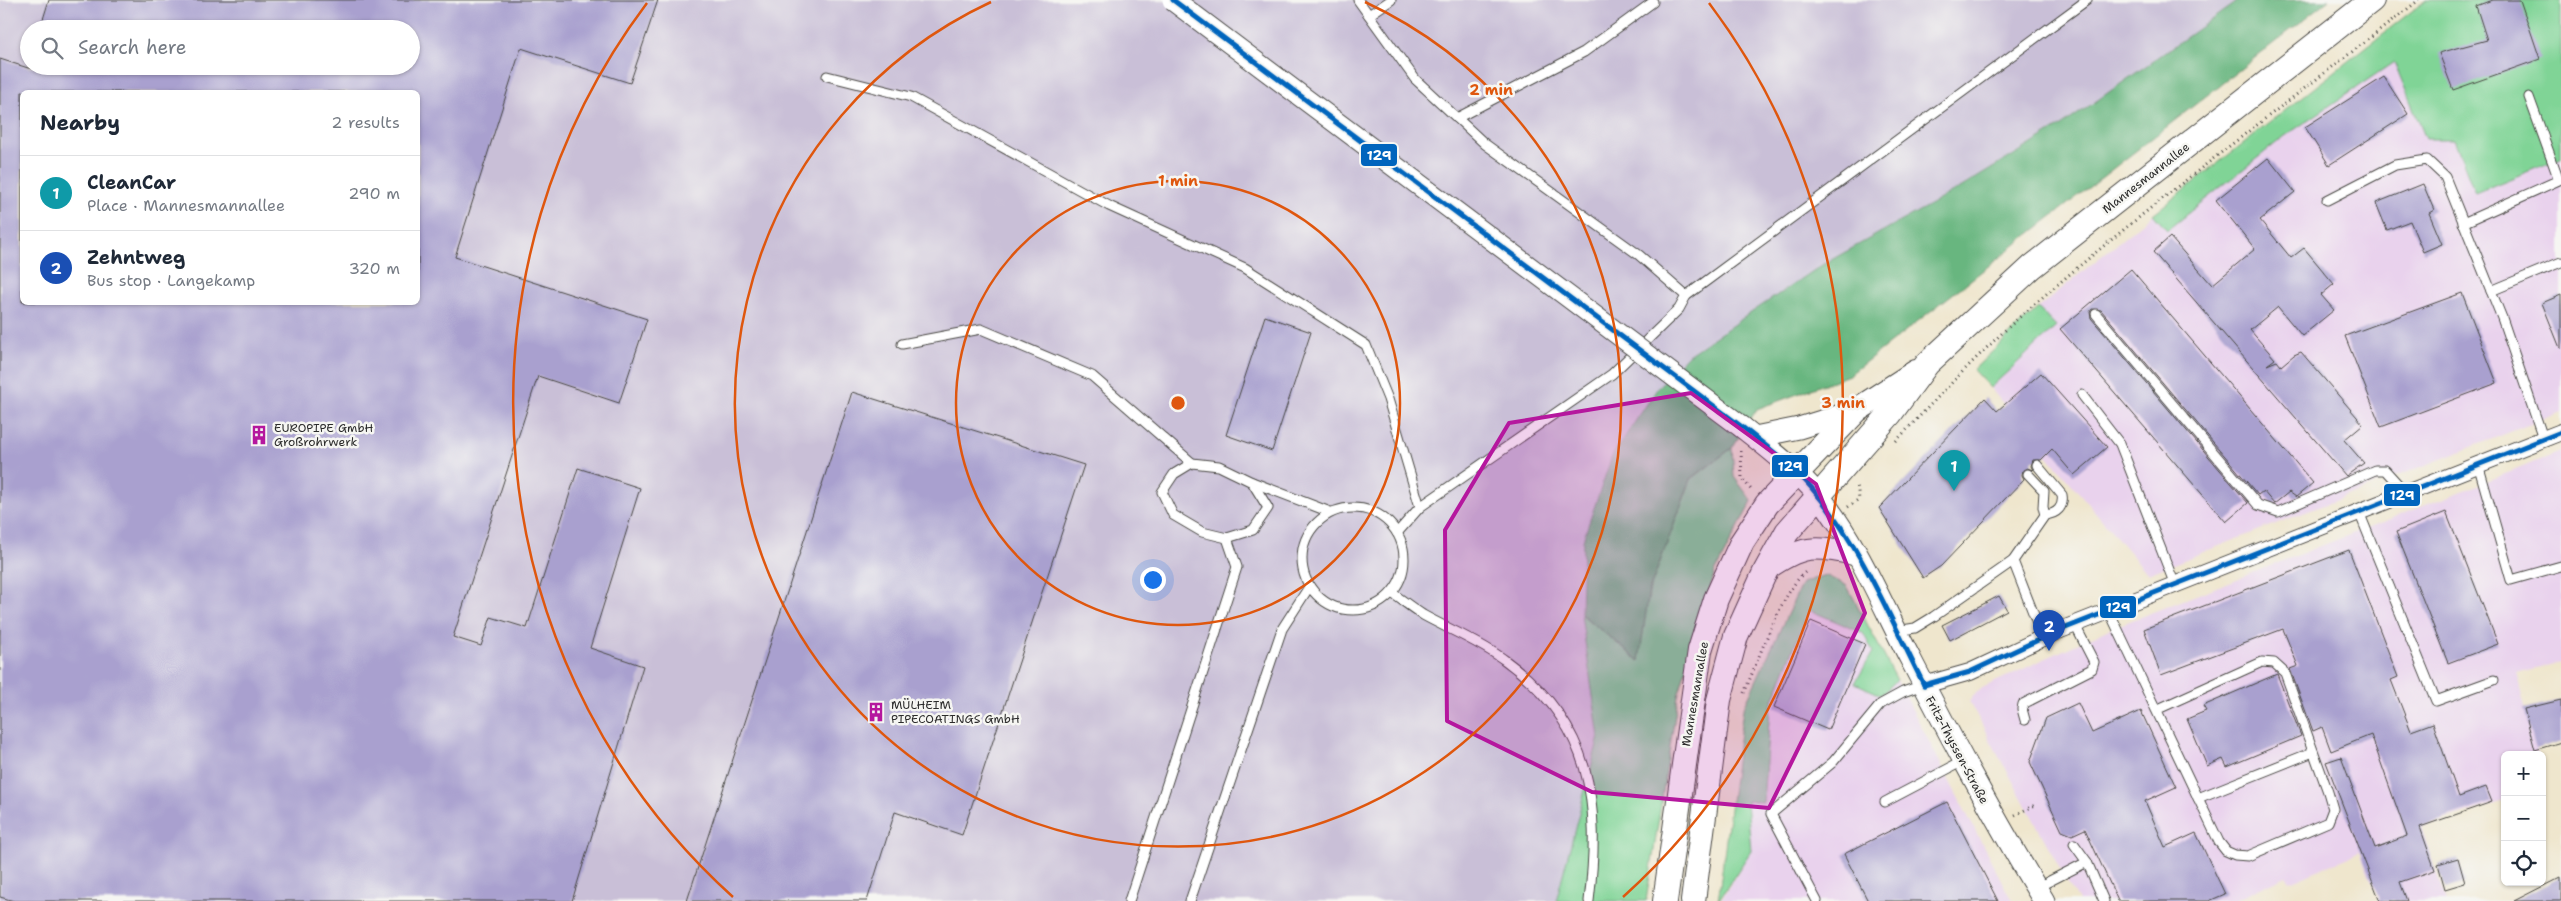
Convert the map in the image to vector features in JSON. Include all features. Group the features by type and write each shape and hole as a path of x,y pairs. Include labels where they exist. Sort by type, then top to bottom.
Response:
{"main road":[{"name":"Mannesmannallee","path":"1693,901 1719,700 1736,636 1766,570 1787,532 1890,414 1928,364 2032,266 2372,0"},
{"name":"Mannesmannallee","path":"1665,901 1700,650 1716,599 1742,542 1767,504 1856,410 1928,364"}],"street":[{"name":"Fritz-Thyssen-Straße","path":"1173,0 1749,432 1796,472 1818,495 1834,517 1856,555 1993,818 2040,894"},
{"path":"1749,432 1799,428 1856,410"},
{"path":"1924,685 1970,672 2075,624 2561,432"},
{"path":"1766,570 1785,557 1814,547 1856,555"}],"lane":[{"path":"1358,0 1415,79 1485,144 1639,255 1686,296"},
{"path":"1369,15 1391,0"},
{"path":"1397,533 1420,507 1612,374 1679,309 1686,296 2087,0"},
{"path":"1457,118 1584,52 1653,2"},
{"path":"827,76 910,97 1109,206 1245,268 1366,345 1388,399 1420,507"},
{"path":"2463,223 2559,180 2529,97"},
{"path":"2327,200 2395,165 2427,160 2445,177 2491,291 2543,438"},
{"path":"2491,291 2561,262"},
{"path":"2096,314 2258,505 2278,512 2375,470 2385,470 2406,493"},
{"path":"902,344 981,329 1092,376 1192,463 1219,466 1252,482 1330,512"},
{"path":"2082,395 2120,444 2175,585"},
{"path":"1192,463 1174,474 1162,492 1172,515 1202,532 1227,538 1253,530 1268,508 1252,482"},
{"path":"2478,464 2510,580 2561,566"},
{"path":"1896,630 1915,628 1934,617 2013,561 2045,515 2054,514 2059,509 2062,495 2037,465"},
{"path":"2028,474 2044,491 2043,508 2045,515"},
{"path":"1347,507 1366,509 1382,516 1397,533 1404,554 1401,577 1392,593 1377,605 1360,610 1345,610 1328,604 1309,587 1302,570 1303,546 1310,529 1330,512 1347,507"},
{"path":"2359,512 2436,701 2494,680"},
{"path":"1129,901 1237,568 1227,538"},
{"path":"2013,561 2043,638"},
{"path":"1190,901 1282,630 1309,587"},
{"path":"1392,593 1421,614 1506,660 1532,683 1562,719 1579,750 1591,789 1595,830 1589,901"},
{"path":"2109,611 2156,710 2219,842 2226,851 2248,856 2328,822 2333,809 2285,672 2274,663 2262,662 2156,710"},
{"path":"2025,720 2022,709 2024,704 2092,669 2094,662 2075,624"},
{"path":"1817,901 1771,814 1833,762 1882,704 1903,692 1924,685"},
{"path":"2198,798 2313,752"},
{"path":"1885,802 1963,762"},
{"path":"2074,844 2087,862 2104,901"},
{"path":"2040,894 2087,862"}],"path":[{"path":"1895,442 1934,400 2021,316 2142,216 2419,0"},
{"path":"1834,517 1859,499 1856,485 1863,478"},
{"path":"1743,696 1781,609 1798,577 1814,567 1814,547"},
{"path":"2014,815 2036,805"}],"highlighted area":[{"path":"1691,393 1816,484 1865,613 1769,808 1592,792 1447,721 1445,530 1509,423"}],"shaded area":[{"path":"0,0 2239,0 2061,126 1960,188 1583,540 1581,614 1599,737 1608,901 0,901"},
{"path":"2394,61 2426,139 2454,139 2475,193 2561,158 2561,412 2148,574 1990,388 2055,327 2038,308 2153,214 2167,229 2285,136"},
{"path":"2561,452 2561,662 2516,673 2536,751 2501,751 2501,802 2421,827 2446,901 2379,901 2360,852 2290,882 2286,876 2233,901 2078,901 1969,701 1980,689 2107,630"},
{"path":"1809,609 1863,633 1873,652 1855,683 1881,695 1897,680 2012,901 1720,901 1751,851 1747,801 1763,802 1770,708"}],"green space":[{"path":"2239,0 2329,0 1849,375 1757,409 1732,448 1691,479 1649,591 1639,661 1581,614 1583,540 1612,456 1659,386 1688,355 1822,265 1960,188 2061,126"},
{"path":"2426,0 2561,0 2561,158 2475,193 2454,139 2426,139 2394,62 2285,136 2167,230 2153,214"},
{"path":"2038,308 2056,327 1990,388 1973,370"},
{"path":"1732,448 1734,477 1752,501 1715,572 1678,696 1646,901 1556,901 1599,737 1581,614 1637,659 1649,591 1691,479"},
{"path":"1825,575 1847,586 1897,680 1881,695 1855,683 1873,652 1863,633 1809,610 1770,708 1763,802 1747,801 1751,851 1718,901 1743,709 1802,583"}],"building":[{"name":"EUROPIPE GmbH Großrohrwerk","path":"49,0 658,0 630,83 521,48 455,257 647,319 619,403 538,376 453,637 481,646 491,617 527,628 578,468 640,488 590,648 643,666 572,901 14,901 0,897 0,59 20,65 20,75 420,75 420,20 43,20"},
{"path":"2492,0 2520,0 2540,59 2453,90 2439,53 2487,40 2476,6"},
{"path":"2384,77 2408,114 2329,165 2305,127"},
{"path":"2268,158 2295,192 2260,220 2291,258 2304,248 2334,284 2321,295 2334,310 2302,336 2278,307 2250,330 2275,359 2267,365 2277,361 2281,366 2294,355 2301,352 2363,424 2344,440 2364,463 2346,476 2153,252 2170,237 2212,285 2255,249 2216,200"},
{"path":"2423,184 2434,210 2429,213 2442,244 2423,252 2410,221 2387,230 2376,203"},
{"path":"2131,269 2313,483 2296,497 2289,492 2274,504 2263,491 2258,495 2101,310 2092,309 2090,312 2091,318 2248,503 2226,522 2060,329"},
{"path":"2462,293 2497,383 2381,427 2345,336"},
{"path":"2561,295 2561,348 2560,348 2542,303"},
{"path":"1265,316 1311,332 1272,451 1226,435"},
{"path":"2041,373 2107,447 2074,475 2052,449 2041,460 2033,460 2031,466 2033,470 2027,468 2023,470 2022,475 2024,479 1941,566 1923,578 1879,508 1985,398 1997,411"},
{"name":"MÜLHEIM PIPECOATINGS GmbH","path":"852,392 1084,465 962,835 895,812 867,901 687,901"},
{"path":"2446,512 2498,644 2448,663 2396,532"},
{"path":"2349,550 2398,677 2391,680 2411,731 2433,723 2459,797 2486,787 2492,802 2420,827 2435,870 2400,882 2407,901 2380,901 2326,762 2341,757 2375,848 2407,836 2371,735 2331,751 2322,727 2313,731 2290,669 2298,666 2283,629 2161,675 2144,629"},
{"path":"1999,596 2007,610 1950,640 1942,625"},
{"path":"1811,621 1865,644 1828,730 1774,707"},
{"path":"2277,674 2301,736 2227,767 2223,759 2207,766 2187,719 2206,711 2203,706"},
{"path":"2561,700 2561,742 2535,750 2524,709"},
{"path":"2078,703 2092,733 2141,711 2176,787 2145,801 2165,847 2196,833 2225,894 2209,901 2118,901 2085,829 2072,835 2062,831 2030,762 2046,718"},
{"path":"1947,802 1998,901 1868,901 1844,854"},
{"path":"2458,858 2465,883 2445,889 2438,864"},
{"path":"2561,877 2561,901 2514,901 2546,886"}],"transit line":[{"name":"129","path":"1173,0 1742,427 1795,471 1829,509 1860,557 1924,685"},
{"name":"129","path":"1924,685 1970,672 2053,633 2561,432"}],"place":[{"name":"EUROPIPE GmbH Großrohrwerk","path":"259,435"},
{"name":"CleanCar","path":"1954,491"},
{"name":"Zehntweg","path":"2049,651"},
{"name":"MÜLHEIM PIPECOATINGS GmbH","path":"876,712"}]}
